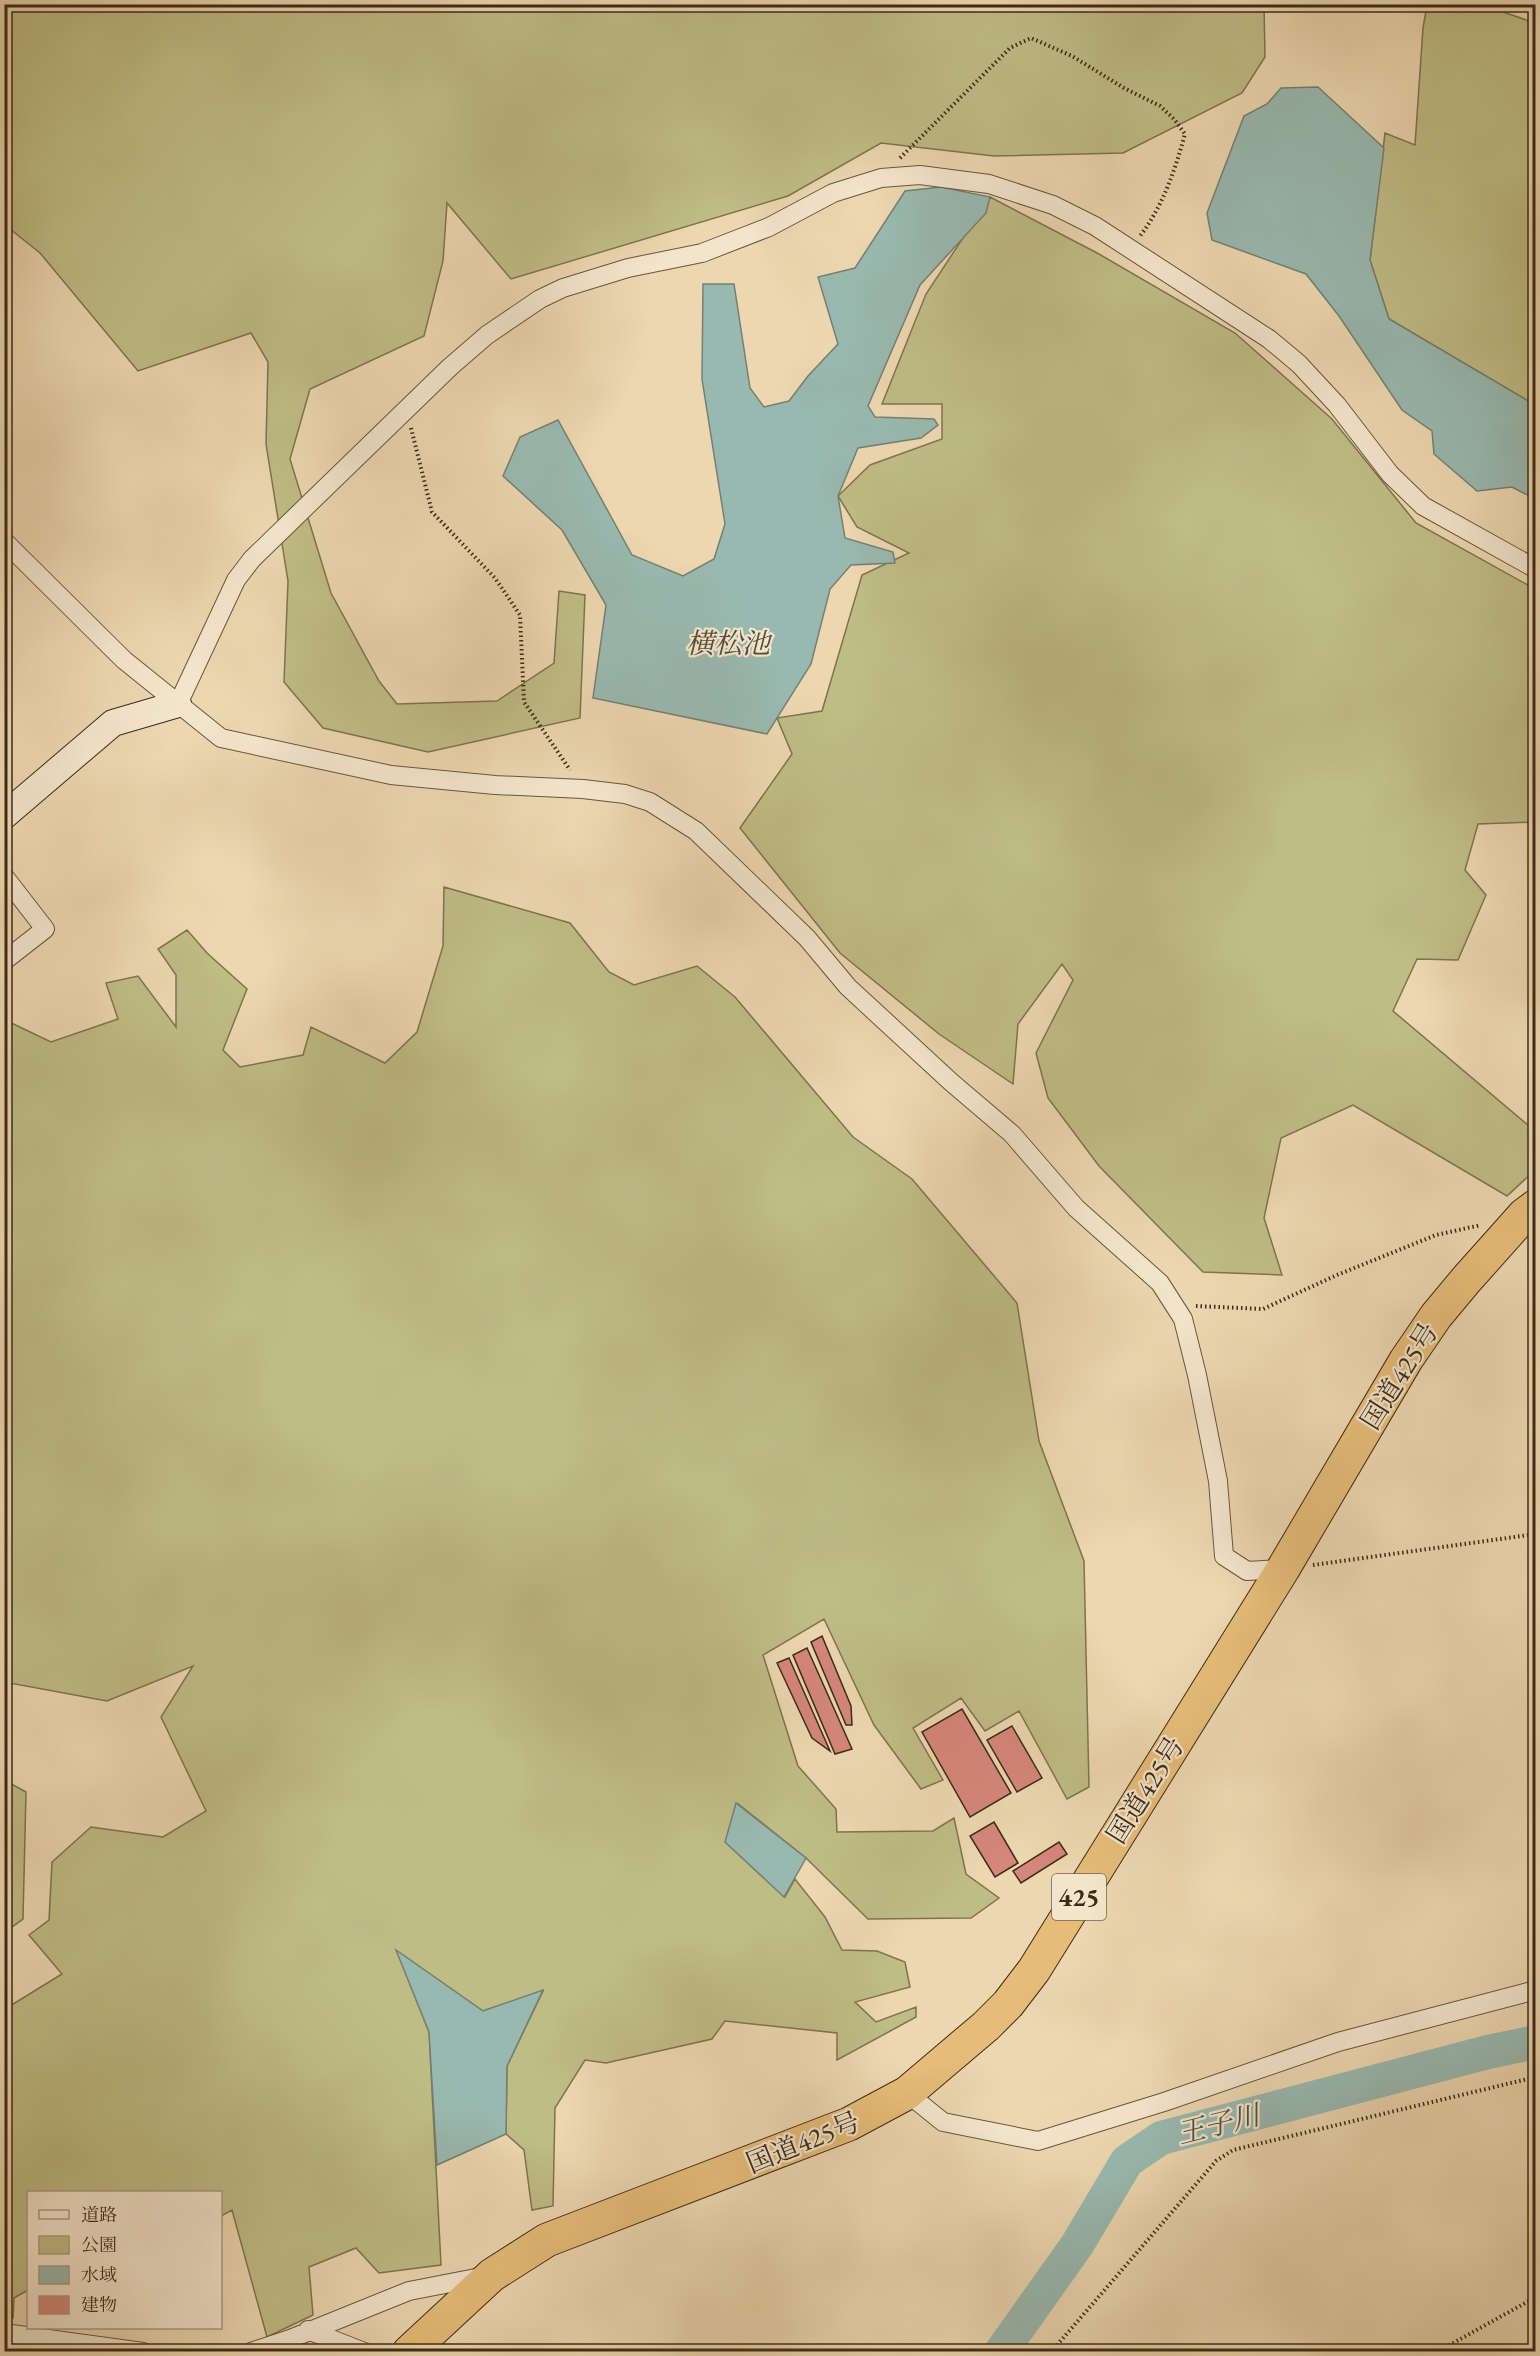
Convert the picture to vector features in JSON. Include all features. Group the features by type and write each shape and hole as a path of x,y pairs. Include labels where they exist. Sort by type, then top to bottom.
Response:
{"highway":[{"name":"国道425号","path":"409,2352 492,2275 547,2240 849,2124 907,2093 986,2026 1008,2004 1034,1970 1283,1569 1406,1360 1436,1316 1530,1211"}],"street":[{"path":"4,816 113,723 178,704 236,580 252,559 406,409 487,335 548,295 563,288 628,268 702,253 769,227 833,193 881,178 920,175 989,183 1053,205 1095,226 1269,339 1299,364 1337,405 1390,474 1423,506 1536,569"},
{"path":"4,541 124,660 221,738 391,775 625,794 650,802 696,831 807,938 848,987 951,1082 1012,1134 1076,1208 1161,1283 1183,1319 1197,1375 1218,1481 1224,1556 1247,1571 1283,1569"},
{"path":"4,876 45,929 4,961"},
{"path":"907,2093 943,2122 1038,2141 1164,2102 1338,2042 1536,1990"},
{"path":"251,2352 409,2291 492,2275"},
{"path":"308,2330 364,2352"},
{"path":"4,2333 143,2352"}],"path":[{"path":"881,178 1010,48 1031,38 1072,56 1124,88 1160,106 1185,134 1175,170 1159,207 1130,248"},
{"path":"406,409 432,512 495,578 520,615 524,702 583,789"},
{"path":"1174,1306 1263,1309 1436,1235 1530,1211"},
{"path":"1283,1569 1536,1534"},
{"path":"1051,2352 1216,2161 1233,2150 1536,2076"},
{"path":"1437,2352 1536,2297"}],"green space":[{"path":"1264,4 1265,57 1242,93 1123,153 994,156 881,143 788,196 511,279 447,203 443,261 424,336 310,389 290,459 331,593 379,681 397,704 497,701 554,663 559,591 585,595 580,718 428,752 323,728 284,682 288,581 266,444 268,362 251,333 138,371 40,253 5,225 4,5"},
{"path":"1427,5 1483,5 1535,23 1535,49 1531,63 1536,65 1535,405 1389,319 1370,260 1385,133 1415,145 1423,28"},
{"path":"990,197 1099,254 1235,333 1332,419 1416,523 1535,589 1535,822 1478,824 1465,870 1486,895 1458,960 1417,959 1393,1011 1535,1131 1535,1170 1507,1196 1353,1105 1281,1138 1264,1218 1282,1275 1203,1272 1099,1166 1048,1098 1036,1053 1073,980 1062,964 1018,1024 1013,1084 939,1034 840,953 740,828 792,754 777,718 822,711 862,575 909,553 857,527 838,496 870,465 942,439 942,404 882,404 926,294"},
{"path":"444,887 570,923 609,972 634,985 697,966 735,997 853,1137 912,1179 1017,1303 1039,1441 1084,1561 1089,1787 1067,1799 1019,1711 985,1731 961,1698 913,1728 943,1780 921,1789 874,1725 824,1619 763,1655 798,1766 836,1809 837,1832 933,1831 954,1818 966,1874 999,1898 971,1918 868,1919 806,1858 737,1803 785,1897 795,1879 825,1917 842,1950 877,1951 905,1962 910,1987 855,2002 876,2022 916,2007 916,2017 837,2060 837,2033 725,2021 712,2039 606,2063 585,2060 555,2108 553,2206 532,2210 524,2150 506,2134 507,2066 543,1991 483,2011 397,1951 429,2032 441,2265 379,2273 356,2248 309,2267 313,2315 267,2337 232,2210 222,2215 222,2191 27,2191 27,2291 14,2298 13,2318 4,2316 5,2009 62,1974 29,1935 49,1920 52,1862 91,1827 163,1837 206,1811 161,1717 193,1666 107,1701 10,1683 5,1692 5,1020 51,1042 118,1019 106,983 138,976 176,1027 176,975 158,949 187,930 207,953 247,989 223,1050 240,1067 303,1055 311,1027 385,1063 417,1032 443,946"},
{"path":"4,1780 26,1792 23,1919 5,1932"}],"water":[{"path":"1318,87 1384,148 1370,260 1389,319 1535,405 1535,499 1512,487 1477,491 1434,454 1432,431 1402,410 1339,316 1306,274 1212,240 1207,213 1244,116 1267,104 1281,88"},
{"name":"横松池","path":"941,187 990,197 986,213 920,285 868,406 875,417 934,419 938,425 921,438 858,448 838,496 845,538 893,552 895,563 851,565 830,589 811,664 767,734 593,698 606,605 562,530 503,476 520,437 558,420 632,555 683,576 714,559 725,524 702,379 703,284 734,284 750,388 764,407 789,401 808,376 838,344 818,277 855,268 905,191"},
{"path":"736,1803 806,1858 784,1897 725,1842"},
{"path":"396,1950 483,2011 543,1990 507,2066 506,2134 437,2165 429,2032"}],"building":[{"path":"822,1636 851,1706 852,1725 846,1725 811,1642"},
{"path":"807,1648 852,1749 835,1754 793,1655"},
{"path":"789,1658 830,1751 812,1738 777,1663"},
{"path":"962,1709 1011,1793 970,1817 922,1732"},
{"path":"1012,1726 1042,1778 1017,1792 987,1740"},
{"path":"994,1822 1018,1863 995,1877 970,1836"},
{"path":"1059,1842 1067,1854 1021,1883 1013,1871"}],"waterway":[{"name":"王子川","path":"1001,2352 1077,2245 1127,2161 1161,2138 1488,2052 1536,2042"}]}
